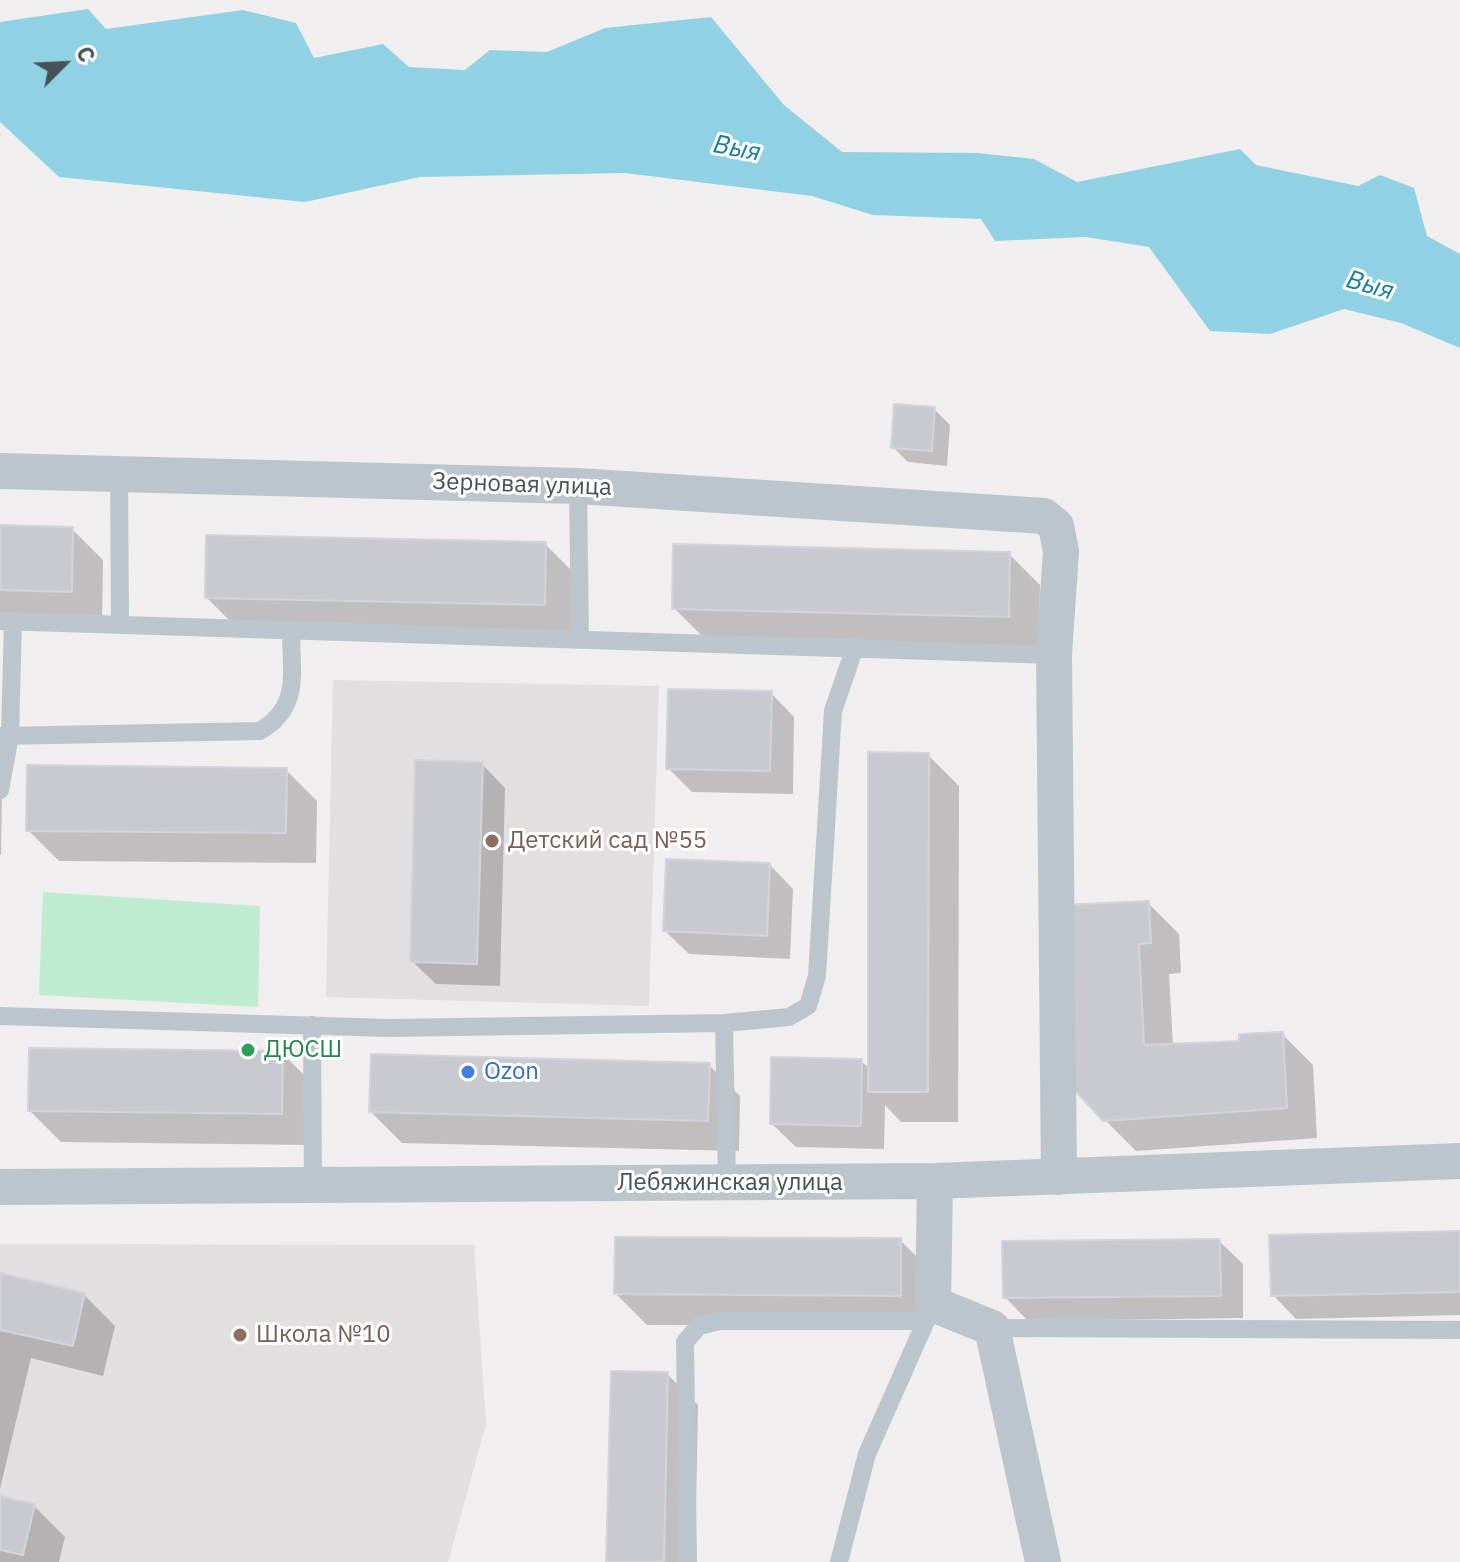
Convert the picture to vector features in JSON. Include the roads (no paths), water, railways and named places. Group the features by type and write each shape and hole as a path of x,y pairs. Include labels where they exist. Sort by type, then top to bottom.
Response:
{"street":[{"name":"Зерновая улица","path":"0,471 578,486 1044,516 1056,526 1061,551 1054,655"},
{"path":"1054,655 1059,1177"},
{"name":"Лебяжинская улица","path":"0,1187 935,1181 1460,1161"},
{"path":"935,1181 930,1313 992,1328 1043,1562"}],"lane":[{"path":"119,472 120,623"},
{"path":"578,486 580,637"},
{"path":"0,790 5,736 6,621 549,639 580,637 1054,655"},
{"path":"5,736 260,731 278,720 290,699 291,631"},
{"path":"0,1016 389,1028 724,1023 789,1017 808,1006 817,976 833,711 855,647"},
{"path":"724,1023 727,1183"},
{"path":"312,1025 313,1185"},
{"path":"688,1562 685,1342 699,1326 720,1321 930,1313 867,1454 839,1562"},
{"path":"992,1328 1460,1330"}],"water":[{"name":"Выя","path":"88,9 106,29 243,10 296,23 314,58 383,44 409,67 465,70 490,50 547,52 605,28 711,17 784,105 842,152 977,153 1034,159 1077,182 1240,149 1256,165 1358,186 1380,175 1414,188 1427,236 1460,254 1460,348 1401,323 1344,309 1270,334 1210,331 1149,247 1086,237 995,241 981,219 873,215 812,196 625,173 420,177 305,202 59,177 0,122 0,22"}],"place":[{"name":"Детский сад №55","path":"492,841"},
{"name":"ДЮСШ","path":"248,1050"},
{"name":"Ozon","path":"468,1072"},
{"name":"Школа №10","path":"240,1335"}]}
